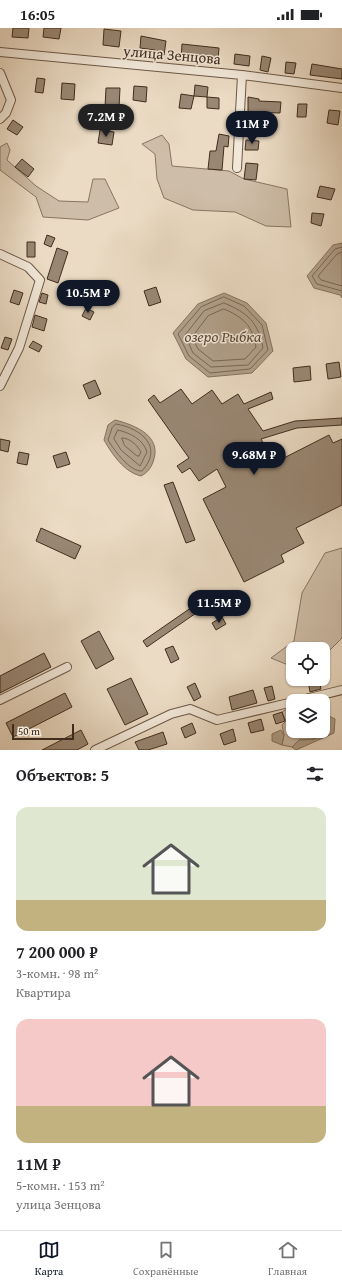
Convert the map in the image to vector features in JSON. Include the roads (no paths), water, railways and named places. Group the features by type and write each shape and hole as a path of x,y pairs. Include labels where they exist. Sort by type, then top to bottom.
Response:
{"street":[{"name":"улица Зенцова","path":"0,52 242,75 342,88"},
{"path":"0,73 11,100 6,113 0,119"},
{"path":"237,168 242,75"},
{"path":"0,254 28,266 40,280 19,348 0,386"},
{"path":"0,700 67,667"},
{"path":"326,694 342,690"},
{"path":"95,750 170,714 184,710 190,709 217,720 286,704"}],"water":[{"path":"342,243 342,298 340,295 314,288 307,276 333,245"},
{"name":"озеро Рыбка","path":"224,293 247,303 266,323 273,351 252,373 208,377 186,359 173,333 198,304"},
{"path":"115,420 131,425 145,433 154,445 155,453 152,464 147,472 141,476 124,467 104,440 108,425"},
{"path":"330,716 335,719 334,733 330,735"},
{"path":"281,730 284,735 282,745 272,741 272,734"},
{"path":"323,738 296,750 292,747 299,740"}]}
